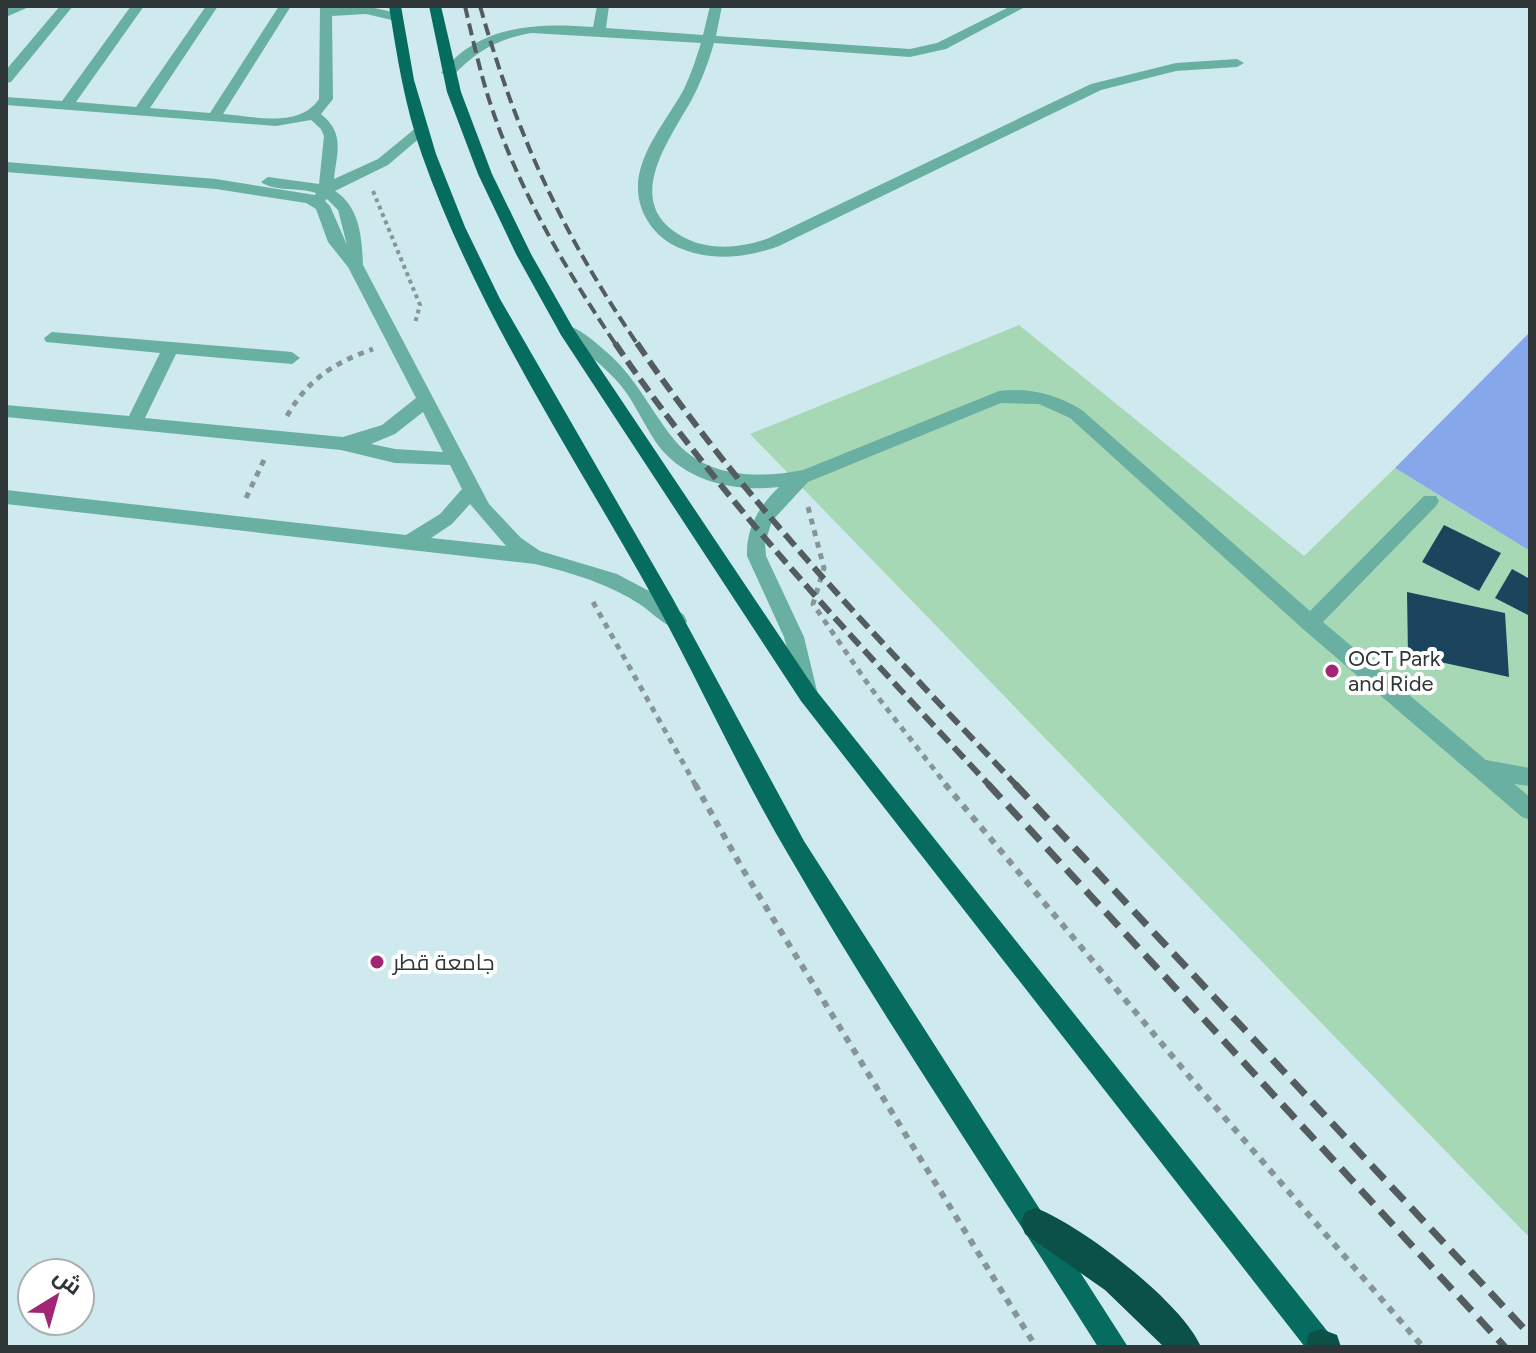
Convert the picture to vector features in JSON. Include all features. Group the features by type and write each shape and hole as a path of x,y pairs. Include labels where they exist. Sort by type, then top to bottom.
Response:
{"highway":[{"path":"1036,1223 1112,1274 1185,1347"}],"main road":[{"path":"435,6 448,73 488,183 536,279 567,331 808,695 1323,1346"},
{"path":"396,12 422,130 456,220 504,319 677,621 741,750 795,848 1114,1347"}],"lane":[{"path":"6,13 25,6"},
{"path":"6,79 67,6"},
{"path":"66,106 138,6"},
{"path":"140,112 212,6"},
{"path":"214,117 285,6"},
{"path":"599,32 603,6"},
{"path":"716,6 692,87 651,156 644,180 650,211 662,230 686,245 716,252 747,251 774,242 1096,87 1148,72 1237,63"},
{"path":"448,73 472,48 507,33 547,28 896,53 925,51 963,36 1021,6"},
{"path":"6,101 285,122 313,114 326,99 326,9 396,12"},
{"path":"313,114 328,127 331,136 322,196 336,242 355,265 471,491 497,526 535,557"},
{"path":"6,167 322,196 404,147 422,130"},
{"path":"567,331 599,354 626,381 669,447 691,464 720,477 741,481 803,478 987,400 1012,395 1039,397 1076,414 1310,623 1530,810"},
{"path":"52,338 292,358"},
{"path":"134,423 171,348"},
{"path":"341,443 358,441 390,429 416,411 424,400"},
{"path":"6,411 341,443 395,456 455,459"},
{"path":"803,478 772,504 758,533 756,549 758,565 796,640 808,695"},
{"path":"410,542 446,519 471,491"},
{"path":"6,497 535,557 572,565 628,587 677,621"},
{"path":"1310,623 1430,501"},
{"path":"1484,769 1530,777"}],"path":[{"path":"233,522 296,397 314,377 342,360 394,341 414,325 420,305 365,172"},
{"path":"803,478 824,568 813,604 855,670 940,779 1243,1143 1423,1347"},
{"path":"572,565 742,868 1036,1347"}],"shaded area":[{"path":"6,6 1530,6 1530,1347 6,1347"}],"green space":[{"path":"1019,325 1304,556 1395,468 1530,551 1530,1238 750,434"}],"water":[{"path":"1530,332 1530,551 1395,468"}],"building":[{"path":"1444,525 1501,553 1479,591 1422,562"},
{"path":"1512,569 1530,579 1530,616 1495,598"},
{"path":"1407,592 1505,613 1509,677 1408,655"}],"railway":[{"path":"465,6 495,118 523,186 576,283 616,345"},
{"path":"480,6 510,98 544,182 586,263 638,345"},
{"path":"615,343 701,460 794,572 990,786"},
{"path":"637,343 679,403 770,517 1017,786"},
{"path":"988,784 1505,1347"},
{"path":"1015,784 1530,1335"}],"place":[{"name":"OCT Park and Ride","path":"1332,671"},
{"name":"جامعة قطر","path":"377,962"}]}
